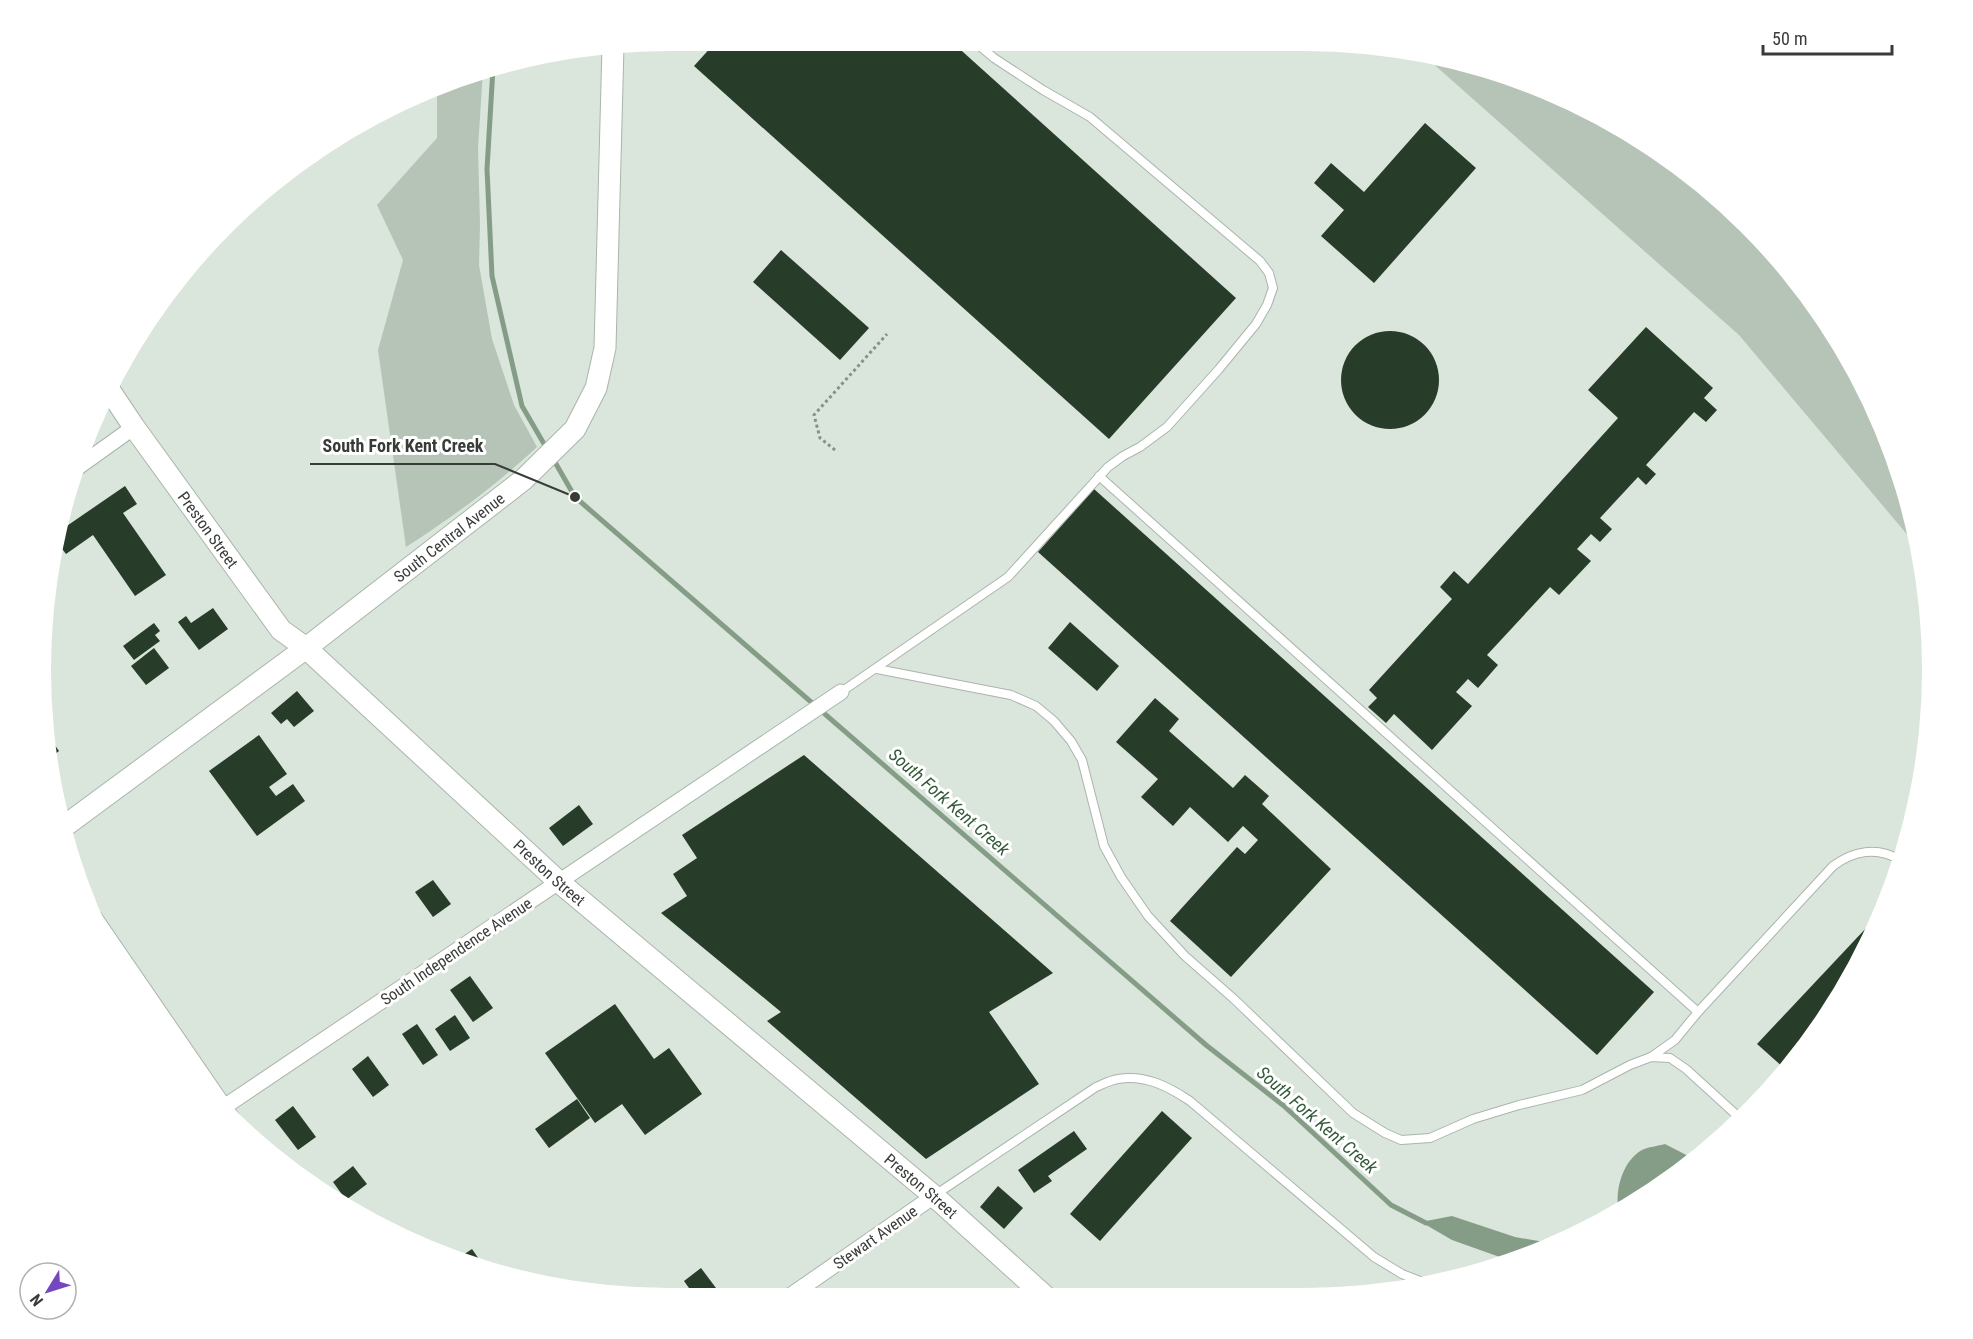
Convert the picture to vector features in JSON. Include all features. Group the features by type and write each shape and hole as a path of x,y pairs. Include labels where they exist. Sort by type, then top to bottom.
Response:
{"street":[{"name":"South Central Avenue","path":"70,822 306,648 523,480 575,429 596,388 606,348 613,54"},
{"name":"Preston Street","path":"114,397 281,630 306,648 559,882 934,1196 1035,1288"},
{"path":"88,460 134,427"},
{"name":"South Independence Avenue","path":"229,1104 841,693"},
{"path":"127,966 192,1062"},
{"name":"Stewart Avenue","path":"803,1288 934,1196"}],"lane":[{"path":"841,693 1008,577 1108,467 1155,437 1220,369 1257,324 1273,288 1269,273 1260,261 1090,117 1043,90 986,51"},
{"path":"1100,476 1698,1012"},
{"path":"877,669 1011,695 1036,706 1054,721 1071,741 1082,760 1104,846 1148,916 1185,957 1234,999 1353,1113 1401,1140 1430,1138 1473,1119 1582,1090 1651,1056 1675,1040 1833,866 1846,856 1861,852 1879,853 1892,857"},
{"path":"1651,1056 1670,1058 1686,1069 1734,1113"},
{"path":"934,1196 1096,1087 1119,1078 1145,1079 1167,1086 1190,1101 1374,1257 1412,1278"}],"path":[{"path":"835,450 820,438 814,415 887,333"}],"shaded area":[{"path":"1435,66 1464,72 1540,98 1613,134 1680,179 1741,232 1794,293 1839,360 1875,433 1901,509 1907,534 1739,335"},
{"path":"482,80 478,148 479,265 492,339 514,405 537,447 474,500 406,547 378,350 403,260 377,205 437,138 437,97"},
{"path":"1665,1144 1686,1155 1618,1202 1622,1174 1630,1160 1642,1150"},
{"path":"1452,1216 1515,1237 1540,1241 1498,1256 1452,1240 1421,1222"}],"building":[{"path":"708,51 962,51 1236,298 1109,439 694,66"},
{"path":"1425,123 1476,168 1374,283 1321,236 1344,210 1314,183 1331,163 1364,192"},
{"path":"781,250 869,328 840,360 753,282"},
{"path":"1646,327 1713,388 1704,398 1717,410 1706,422 1694,412 1646,465 1656,474 1646,485 1638,477 1600,518 1612,529 1600,542 1591,534 1577,549 1591,561 1559,595 1550,587 1487,655 1498,665 1478,688 1468,679 1456,692 1472,706 1432,750 1394,714 1386,723 1368,707 1377,698 1369,690 1452,599 1440,587 1454,571 1468,584 1618,418 1588,390"},
{"path":"1390,331 1409,335 1425,345 1435,361 1439,380 1435,399 1425,415 1409,425 1390,429 1371,425 1355,415 1345,399 1341,380 1345,361 1355,345 1371,335"},
{"path":"125,486 137,504 123,513 166,575 135,596 93,535 66,554 63,550 68,525"},
{"path":"1094,489 1654,992 1597,1055 1038,552"},
{"path":"213,608 228,629 199,650 178,622 186,616 191,623"},
{"path":"1070,622 1119,666 1097,691 1048,648"},
{"path":"154,623 160,631 155,635 160,641 134,660 123,646"},
{"path":"154,648 169,668 146,685 131,666"},
{"path":"297,691 314,711 294,727 287,719 281,724 271,713"},
{"path":"1155,698 1179,719 1169,731 1233,788 1245,775 1269,796 1262,804 1331,869 1231,977 1170,921 1237,847 1245,854 1258,840 1243,826 1228,842 1190,807 1173,826 1141,797 1158,779 1116,742"},
{"path":"259,735 287,774 269,787 276,796 293,784 305,801 257,836 209,771"},
{"path":"804,755 1053,973 989,1012 1039,1084 926,1159 767,1021 781,1012 661,913 687,896 673,874 697,858 682,835"},
{"path":"579,805 593,824 563,846 549,828"},
{"path":"433,880 451,904 433,917 415,892"},
{"path":"1864,931 1839,979 1818,1013 1779,1064 1757,1044"},
{"path":"470,976 493,1008 473,1022 450,990"},
{"path":"615,1004 654,1059 669,1048 702,1094 645,1135 622,1104 595,1123 545,1053"},
{"path":"455,1015 470,1038 450,1051 435,1029"},
{"path":"417,1024 438,1055 423,1065 402,1034"},
{"path":"368,1056 389,1085 373,1097 352,1069"},
{"path":"577,1099 590,1118 549,1148 535,1129"},
{"path":"293,1106 316,1137 298,1150 275,1120"},
{"path":"1162,1111 1192,1138 1100,1241 1070,1214"},
{"path":"1074,1131 1087,1149 1048,1176 1052,1181 1034,1193 1018,1170"},
{"path":"353,1166 367,1184 349,1198 341,1193 333,1182"},
{"path":"998,1186 1023,1208 1004,1229 980,1207"},
{"path":"472,1249 478,1257 471,1255 466,1253"},
{"path":"701,1268 716,1288 689,1288 684,1281"}],"waterway":[{"name":"South Fork Kent Creek","path":"492,77 487,169 492,276 522,406 547,449"},
{"name":"South Fork Kent Creek","path":"552,457 575,497 1206,1045 1284,1106 1391,1205 1426,1223"}],"place":[{"name":"South Fork Kent Creek","path":"575,497"}]}
